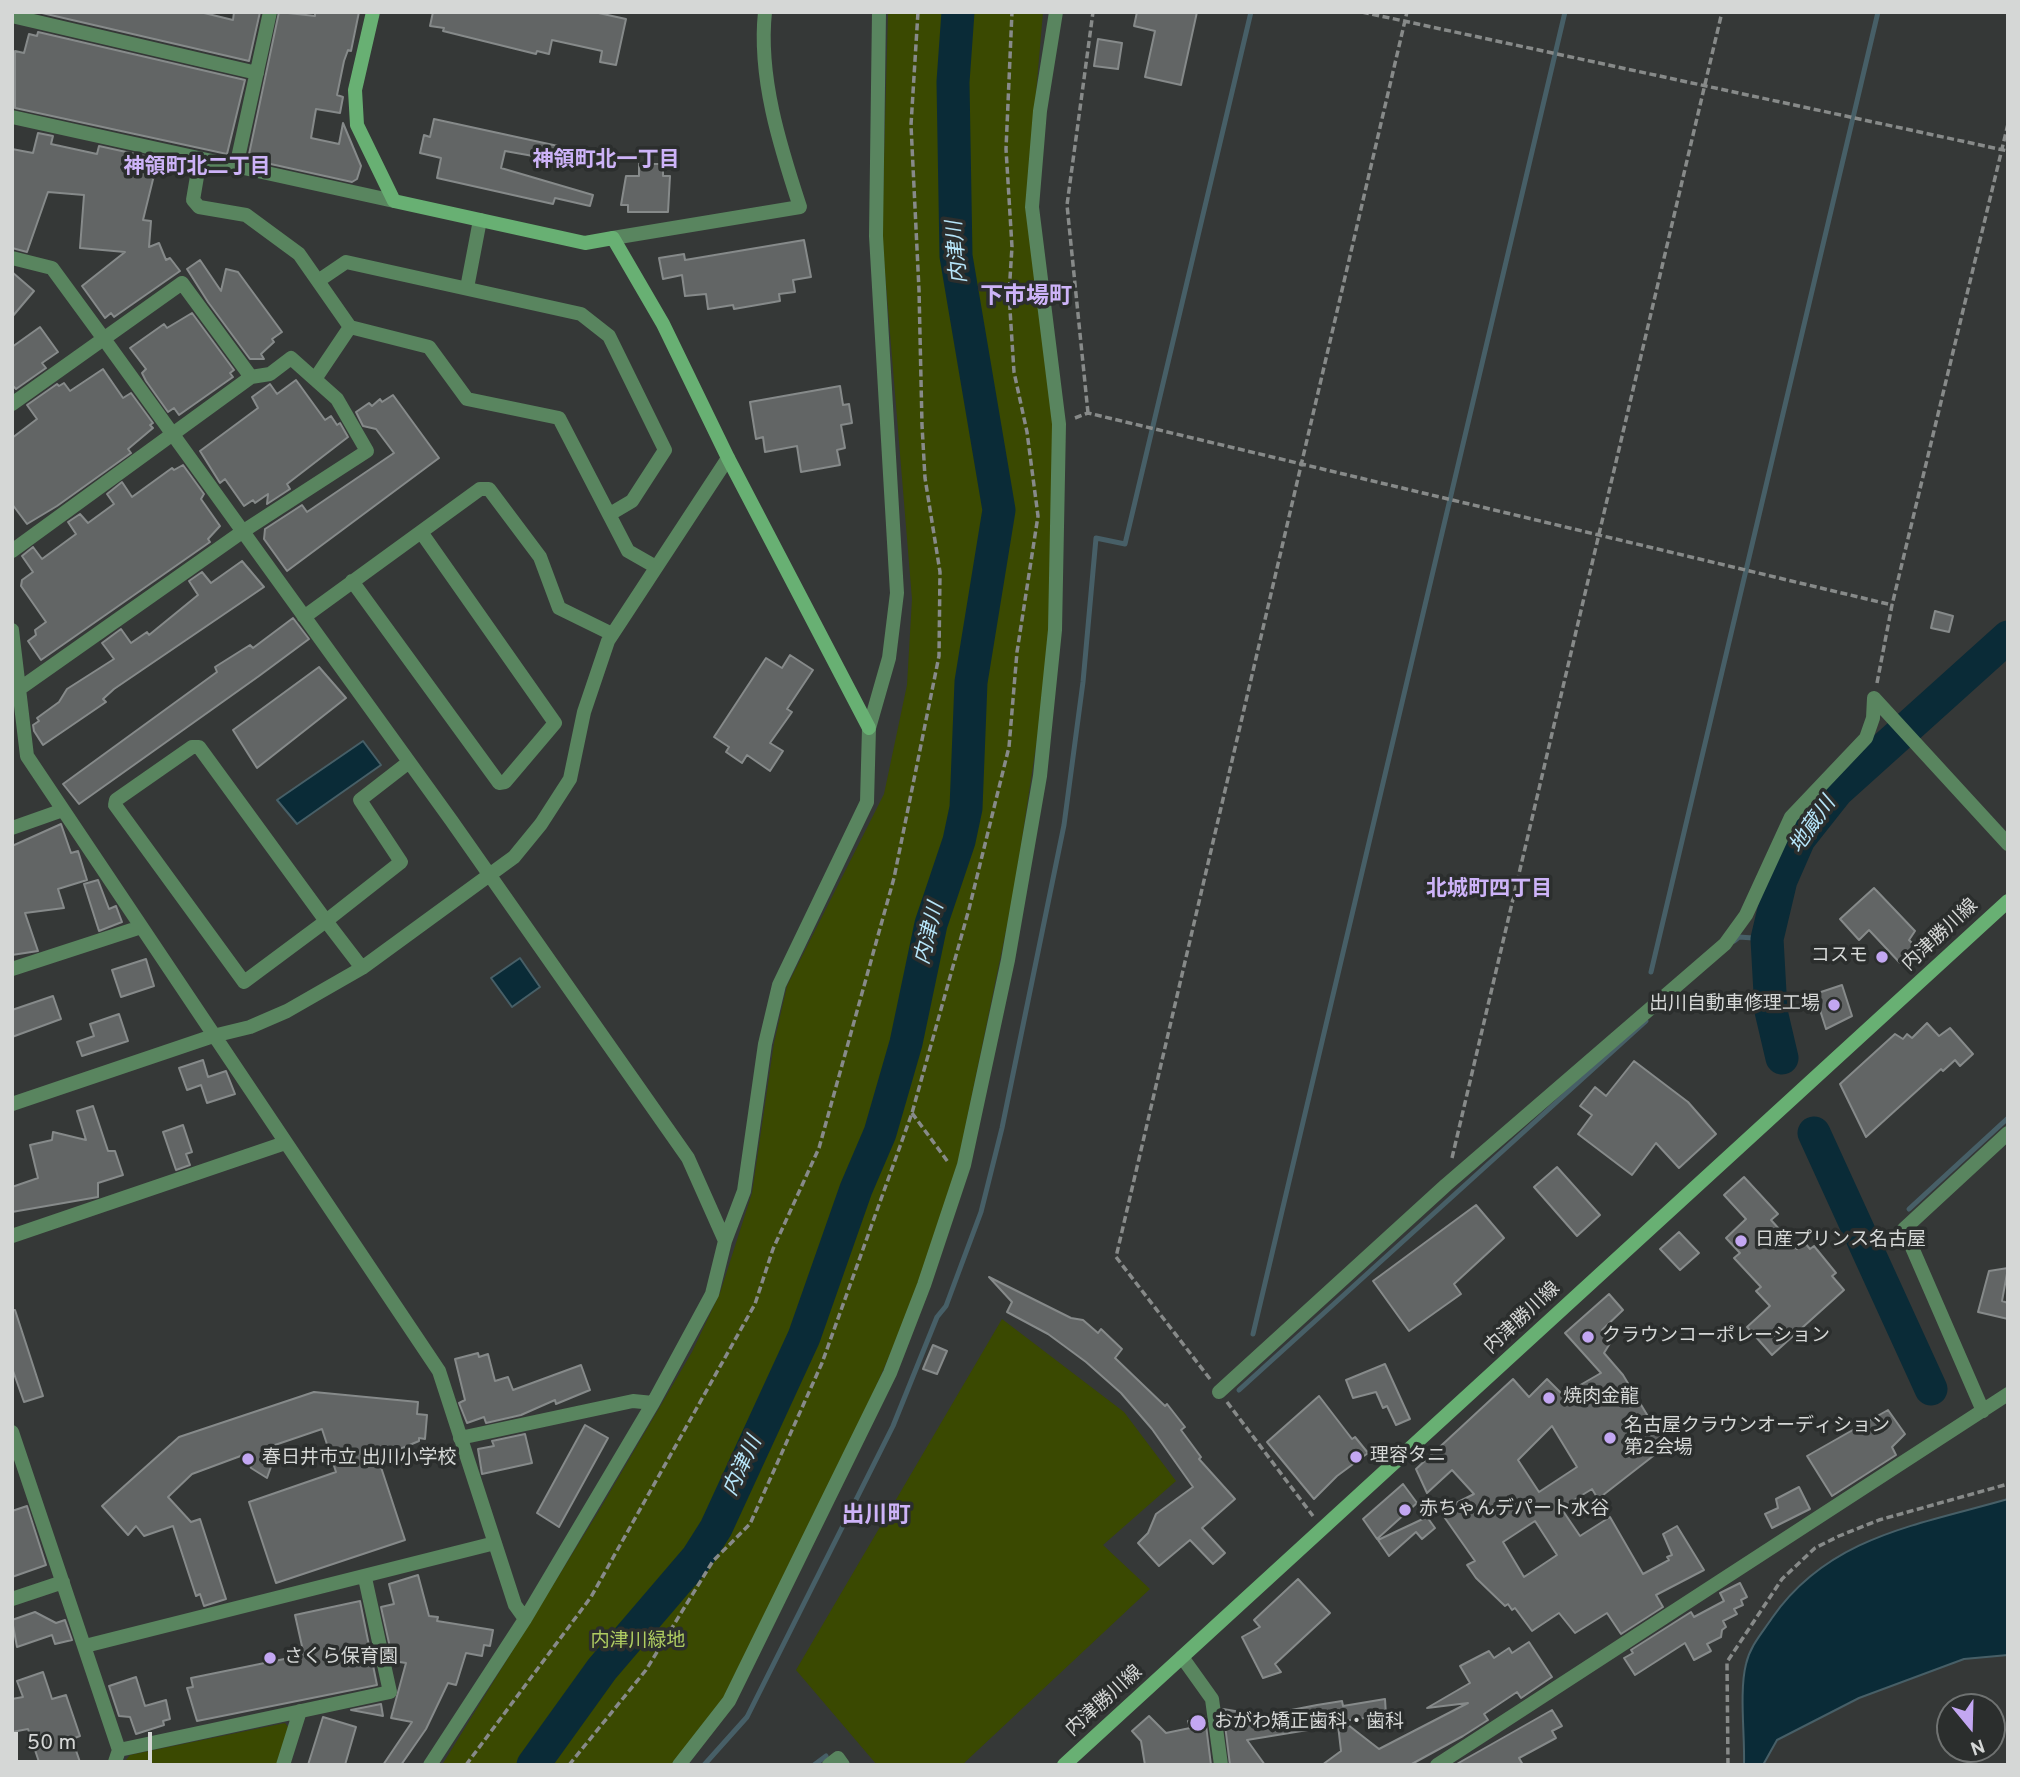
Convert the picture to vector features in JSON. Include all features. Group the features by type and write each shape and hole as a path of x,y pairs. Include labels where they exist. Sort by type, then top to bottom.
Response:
{"main road":[{"path":"373,12 355,90 357,125 394,201 585,243 613,238 663,324 728,458 869,728"},
{"name":"内津勝川線","path":"1064,1765 2008,901"}],"street":[{"path":"236,167 270,12"},
{"path":"613,238 800,207 782,150 762,42 765,12"},
{"path":"430,1765 525,1619 653,1403 712,1294 725,1241 744,1191 765,1044 779,985 867,802 869,728 889,658 897,593 876,236 879,12"},
{"path":"679,1765 729,1701 890,1373 924,1285 964,1165 1008,960 1040,776 1055,630 1059,424 1032,207 1040,111 1056,12"},
{"path":"16,17 257,72"},
{"path":"12,117 394,201"},
{"path":"200,159 193,200 199,207 246,215 299,254 350,327 429,347 467,399 559,418 628,551 656,567"},
{"path":"467,288 480,220"},
{"path":"12,258 52,268 104,338 409,762 688,1158 725,1241"},
{"path":"317,281 346,262 581,314 609,336 665,450 632,501 610,514"},
{"path":"12,404 182,283 251,377"},
{"path":"316,379 350,327"},
{"path":"12,551 251,377 270,374 291,358 337,399 367,451 242,532 15,692"},
{"path":"12,1104 213,1036 250,1027 287,1011 362,968 488,873 514,857 541,824 570,779 584,712 612,634 728,458"},
{"path":"304,617 480,489 489,489 540,557 559,608 612,634"},
{"path":"352,581 499,783 505,782 555,723 421,532"},
{"path":"12,630 15,692 27,756 439,1371 515,1605 525,1619"},
{"path":"1219,1392 1446,1185 1725,944 1746,915 1791,817 1866,738 1873,718 1874,698"},
{"path":"1874,698 2008,844"},
{"path":"362,968 326,922 199,747 192,747 116,800 115,805 244,982 326,922 401,862 360,800 409,762"},
{"path":"12,828 63,810"},
{"path":"12,969 141,927"},
{"path":"1983,1411 1904,1229 2008,1133"},
{"path":"12,1236 285,1143"},
{"path":"1437,1765 2008,1394"},
{"path":"460,1438 633,1401 653,1403"},
{"path":"12,1432 119,1750 114,1765"},
{"path":"85,1646 495,1544"},
{"path":"119,1750 390,1692 365,1578"},
{"path":"12,1599 63,1582"},
{"path":"1182,1657 1212,1699 1221,1765"},
{"path":"283,1765 300,1711"},
{"path":"829,1765 838,1758 843,1765"}],"path":[{"path":"466,1765 592,1597 754,1304 773,1249 819,1148 894,878 939,656 940,572 925,478 911,125 918,12"},
{"path":"569,1765 646,1670 713,1561 750,1524 822,1363 912,1113 941,1015 1009,747 1017,652 1038,516 1031,461 1014,372 1009,294 1012,247 1006,149 1012,12"},
{"path":"1088,413 1067,205 1093,12"},
{"path":"1362,12 2008,151"},
{"path":"1323,1529 1116,1257 1407,12"},
{"path":"1446,1185 1723,12"},
{"path":"1874,698 1892,605 2008,124"},
{"path":"1059,424 1088,413 1892,605"},
{"path":"1031,461 1038,461"},
{"path":"912,1113 948,1163"},
{"path":"1728,1765 1727,1661 1782,1578 1815,1548 1839,1536 1879,1520 2008,1484"}],"green space":[{"name":"内津川緑地","path":"888,12 1043,12 1026,210 1055,440 1050,612 1039,726 1014,892 958,1162 921,1283 857,1430 725,1697 672,1765 442,1765 600,1509 692,1352 720,1293 752,1193 774,1043 787,986 884,794 907,685 912,599 882,236"},
{"path":"1002,1319 1124,1412 1176,1481 1103,1545 1150,1589 962,1765 877,1765 796,1670"},
{"path":"285,1723 290,1729 277,1765 122,1765 130,1755"}],"water":[{"path":"363,741 381,765 297,824 277,800"},
{"path":"520,958 540,987 512,1007 491,978"},
{"path":"2008,1499 2008,1655 1964,1659 1859,1698 1777,1740 1763,1765 1744,1765 1743,1687 1748,1657 1760,1634 1795,1590 1820,1568 1848,1551 1878,1538 1909,1526"}],"building":[{"path":"200,12 233,20 234,12 260,12 249,61 42,13"},
{"path":"279,12 315,16 315,12 359,12 351,51 348,50 344,61 337,95 343,97 340,113 316,109 311,138 339,144 343,123 361,166 357,179 352,182 248,159"},
{"path":"433,12 594,12 626,19 616,65 600,62 602,51 552,40 549,54 537,51 536,54 443,31 444,28 430,26"},
{"path":"1137,12 1197,12 1181,85 1145,77 1155,31 1134,26"},
{"path":"38,32 245,80 227,154 15,108 15,51 24,53 29,34 37,36"},
{"path":"1098,39 1122,43 1118,69 1094,66"},
{"path":"434,119 581,151 578,164 505,151 501,168 593,195 590,206 555,198 553,204 437,178 441,158 420,153 424,135 430,137"},
{"path":"38,133 53,136 51,144 97,154 99,146 158,159 143,220 151,221 149,247 159,243 166,260 170,258 180,271 114,317 111,313 105,318 82,286 125,252 80,248 84,195 48,192 27,252 12,248 12,149 33,153"},
{"path":"639,164 663,164 663,176 670,176 668,212 628,212 628,205 621,205 626,176 639,176"},
{"path":"804,240 811,277 793,280 795,292 779,294 780,301 734,309 733,305 708,309 706,294 685,296 682,275 663,279 659,258 684,254 685,260"},
{"path":"200,260 221,291 226,269 238,272 282,332 272,339 274,342 261,354 264,359 250,359 208,302 187,269"},
{"path":"12,272 34,291 12,317"},
{"path":"192,313 234,370 230,373 233,377 179,415 174,408 168,412 146,381 142,373 146,369 130,348 164,324 167,328"},
{"path":"40,327 58,352 42,363 46,368 16,389 12,385 12,347"},
{"path":"103,369 123,398 131,393 153,423 150,425 153,428 128,449 131,453 27,524 12,504 12,438 37,419 27,405 57,384 59,386 64,383 70,391"},
{"path":"296,380 325,420 331,416 337,425 340,423 348,437 287,484 290,489 267,504 268,494 255,503 253,500 244,506 225,479 220,483 200,451 258,408 252,397 270,384 277,394"},
{"path":"840,386 843,405 849,404 852,423 841,425 845,448 837,450 840,465 801,472 797,446 765,452 763,437 756,439 750,402"},
{"path":"393,395 439,458 287,571 264,539 265,529 302,505 307,512 394,453 376,429 363,426 356,412 369,403 372,406 380,399 382,402"},
{"path":"183,465 204,494 201,499 220,526 208,539 210,542 41,660 28,641 36,635 35,630 46,622 21,586 22,580 33,572 22,556 33,547 42,559 76,534 68,522 80,514 88,523 114,504 107,494 122,482 132,497 172,468 174,470"},
{"path":"242,561 264,587 114,689 103,699 106,702 43,745 34,731 33,725 39,721 37,718 59,702 67,689 114,659 102,643 121,629 131,643 147,632 149,635 198,595 189,581 202,572 211,583"},
{"path":"1935,611 1953,616 1949,632 1931,628"},
{"path":"293,618 309,639 259,676 79,804 63,784 217,672 215,667 250,645 253,648"},
{"path":"790,655 813,670 787,709 792,712 770,743 783,751 770,771 747,755 742,763 726,752 729,747 714,737 766,658 782,668"},
{"path":"319,667 346,698 257,768 233,730"},
{"path":"61,824 71,853 78,851 87,880 58,889 64,908 25,913 38,951 12,955 12,846"},
{"path":"98,880 109,909 116,906 122,922 99,931 84,884"},
{"path":"1874,888 1915,931 1909,940 1917,948 1900,963 1869,930 1859,940 1840,919"},
{"path":"146,959 154,986 121,997 112,970"},
{"name":"出川自動車修理工場","path":"1842,985 1852,1016 1826,1029 1815,994"},
{"path":"53,996 61,1019 12,1037 12,1010"},
{"path":"119,1014 128,1041 82,1056 77,1042 94,1036 90,1024"},
{"path":"1927,1023 1939,1036 1950,1028 1973,1054 1960,1066 1955,1060 1943,1071 1941,1069 1866,1137 1840,1084 1895,1034 1903,1039 1907,1034 1912,1038"},
{"path":"203,1060 208,1077 226,1071 235,1094 207,1103 201,1085 187,1090 179,1068"},
{"path":"1634,1061 1688,1102 1716,1134 1679,1168 1656,1143 1632,1175 1578,1134 1592,1115 1580,1106 1595,1087 1606,1096"},
{"path":"93,1106 108,1151 115,1151 123,1175 98,1183 98,1197 12,1212 12,1187 38,1178 30,1145 52,1140 53,1132 86,1140 77,1111"},
{"path":"183,1125 192,1152 186,1154 190,1165 176,1170 163,1132"},
{"path":"1557,1167 1600,1215 1577,1236 1534,1187"},
{"path":"1744,1177 1778,1214 1771,1220 1797,1249 1805,1243 1810,1249 1814,1246 1836,1273 1832,1276 1844,1290 1772,1355 1747,1327 1770,1306 1756,1291 1761,1287 1734,1258 1740,1253 1726,1238 1746,1219 1724,1195"},
{"path":"1476,1205 1504,1238 1454,1284 1461,1294 1409,1331 1373,1281"},
{"path":"1679,1232 1699,1253 1680,1270 1660,1249"},
{"path":"2008,1268 2002,1301 2008,1303 2008,1319 1978,1312 1989,1271"},
{"path":"989,1277 1071,1318 1083,1320 1098,1333 1101,1329 1122,1349 1115,1358 1165,1406 1167,1404 1185,1427 1181,1430 1201,1457 1199,1459 1235,1499 1202,1528 1225,1553 1213,1564 1190,1540 1159,1566 1138,1543 1148,1533 1156,1514 1193,1487 1152,1429 1121,1393 1086,1362 1048,1334 1007,1312 1012,1302"},
{"path":"1609,1294 1623,1310 1602,1330 1612,1340 1604,1353 1623,1375 1666,1446 1598,1499 1592,1489 1561,1508 1580,1536 1610,1517 1643,1574 1669,1560 1667,1557 1672,1555 1663,1534 1677,1526 1704,1570 1656,1595 1663,1607 1621,1634 1607,1613 1575,1633 1559,1613 1532,1631 1515,1608 1512,1610 1508,1604 1505,1606 1476,1578 1467,1565 1475,1561 1440,1511 1474,1494 1452,1470 1427,1493 1416,1469 1513,1379 1529,1397 1547,1379 1563,1395 1601,1373 1565,1333","holes":["1552,1426 1577,1467 1539,1492 1518,1460","1535,1521 1557,1555 1524,1577 1503,1542"]},
{"path":"12,1310 15,1310 43,1396 24,1402 12,1368"},
{"path":"933,1345 947,1351 937,1374 923,1369"},
{"path":"478,1353 479,1357 488,1354 495,1381 508,1377 513,1390 581,1365 590,1390 556,1404 555,1400 521,1415 486,1423 484,1417 467,1423 459,1403 465,1400 455,1359"},
{"path":"1385,1364 1410,1419 1396,1425 1387,1406 1383,1408 1376,1392 1353,1398 1346,1380"},
{"path":"314,1392 418,1402 417,1414 427,1415 425,1439 419,1438 419,1441 400,1449 374,1446 405,1540 276,1583 249,1502 336,1472 322,1429 269,1447 273,1461 267,1478 251,1468 246,1454 192,1474 168,1497 191,1522 200,1519 226,1599 204,1606 200,1594 196,1596 173,1526 144,1536 136,1526 128,1535 102,1506 179,1437"},
{"path":"1319,1396 1352,1439 1355,1437 1368,1453 1337,1476 1314,1499 1267,1442"},
{"path":"1888,1410 1905,1434 1892,1447 1896,1455 1832,1496 1807,1456"},
{"path":"585,1425 608,1438 559,1527 537,1513"},
{"path":"525,1434 532,1463 482,1474 478,1449 494,1446 492,1441"},
{"path":"1403,1484 1417,1503 1377,1539 1363,1519"},
{"path":"1799,1487 1810,1509 1772,1528 1765,1514 1778,1508 1776,1499"},
{"path":"27,1506 46,1565 12,1577 12,1511"},
{"path":"1427,1517 1435,1528 1422,1539 1416,1532 1389,1556 1378,1540"},
{"path":"418,1575 429,1616 438,1617 437,1621 493,1630 490,1646 484,1645 482,1656 466,1653 456,1685 448,1683 426,1729 401,1765 383,1765 412,1722 391,1718 406,1663 393,1661 381,1607 394,1604 389,1584"},
{"path":"1298,1579 1330,1613 1275,1664 1281,1672 1263,1678 1242,1637 1260,1627 1254,1620"},
{"path":"1740,1583 1747,1597 1741,1600 1743,1605 1734,1609 1737,1614 1723,1621 1726,1627 1722,1630 1721,1637 1707,1644 1711,1651 1694,1660 1685,1643 1635,1675 1624,1658 1633,1653 1631,1650 1691,1612 1694,1617 1724,1601 1720,1593"},
{"path":"360,1601 377,1685 197,1721 187,1688 193,1687 191,1678 304,1655 295,1615"},
{"path":"35,1612 56,1623 65,1620 72,1640 55,1644 52,1635 17,1647 12,1620"},
{"path":"1529,1642 1552,1677 1521,1698 1517,1692 1484,1714 1488,1720 1410,1765 1322,1765 1341,1751 1338,1725 1247,1740 1265,1765 1230,1765 1223,1709 1247,1713 1249,1721 1277,1717 1276,1713 1317,1705 1342,1701 1343,1706 1385,1699 1386,1715 1343,1721 1379,1749 1468,1703 1427,1708 1470,1683 1460,1666 1489,1651 1494,1658 1509,1648 1512,1653"},
{"path":"43,1672 52,1699 66,1695 80,1736 72,1739 81,1765 40,1765 28,1729 12,1732 12,1699 23,1697 17,1681"},
{"path":"136,1677 145,1706 166,1700 170,1719 163,1721 164,1725 136,1734 130,1717 119,1716 109,1686"},
{"path":"381,1704 383,1716 351,1710"},
{"path":"1552,1710 1562,1726 1552,1731 1556,1738 1519,1758 1523,1765 1455,1765"},
{"path":"1149,1716 1166,1733 1190,1728 1188,1721 1205,1717 1211,1765 1145,1765 1141,1741 1132,1731"},
{"path":"323,1717 356,1727 345,1765 308,1765"}],"waterway":[{"name":"内津川","path":"533,1765 602,1669 697,1558 716,1528 804,1337 856,1189 880,1133 906,1043 931,924 959,841 966,808 971,682 999,510 956,256 953,82 958,12"},
{"path":"704,1765 747,1717 893,1426 937,1317 946,1306 981,1212 1002,1128 1064,825 1083,682 1096,538 1125,544 1251,12"},
{"path":"1253,1334 1565,12"},
{"path":"1651,972 1878,12"},
{"name":"地蔵川","path":"1782,1058 1771,1011 1767,939 1781,880 1799,839 1837,791 2008,637"},
{"path":"1734,941 1739,937 1767,939"},
{"path":"1239,1390 1646,1021"},
{"path":"1909,1209 2008,1118"},
{"name":"地蔵川","path":"1814,1133 1931,1389"},
{"path":"814,1765 826,1756"}],"place":[{"name":"コスモ","path":"1882,957"},
{"name":"出川自動車修理工場","path":"1834,1005"},
{"name":"日産プリンス名古屋","path":"1741,1241"},
{"name":"クラウンコーポレーション","path":"1588,1337"},
{"name":"焼肉金龍","path":"1549,1398"},
{"name":"名古屋クラウンオーディション 第2会場","path":"1610,1438"},
{"name":"理容タニ","path":"1356,1457"},
{"name":"春日井市立 出川小学校","path":"248,1459"},
{"name":"赤ちゃんデパート水谷","path":"1405,1510"},
{"name":"さくら保育園","path":"270,1658"},
{"name":"おがわ矯正歯科・歯科","path":"1198,1723"}],"district":[{"name":"神領町北一丁目","path":"606,162"},
{"name":"神領町北二丁目","path":"197,169"},
{"name":"下市場町","path":"1026,298"},
{"name":"北城町四丁目","path":"1489,891"},
{"name":"出川町","path":"876,1517"}]}
